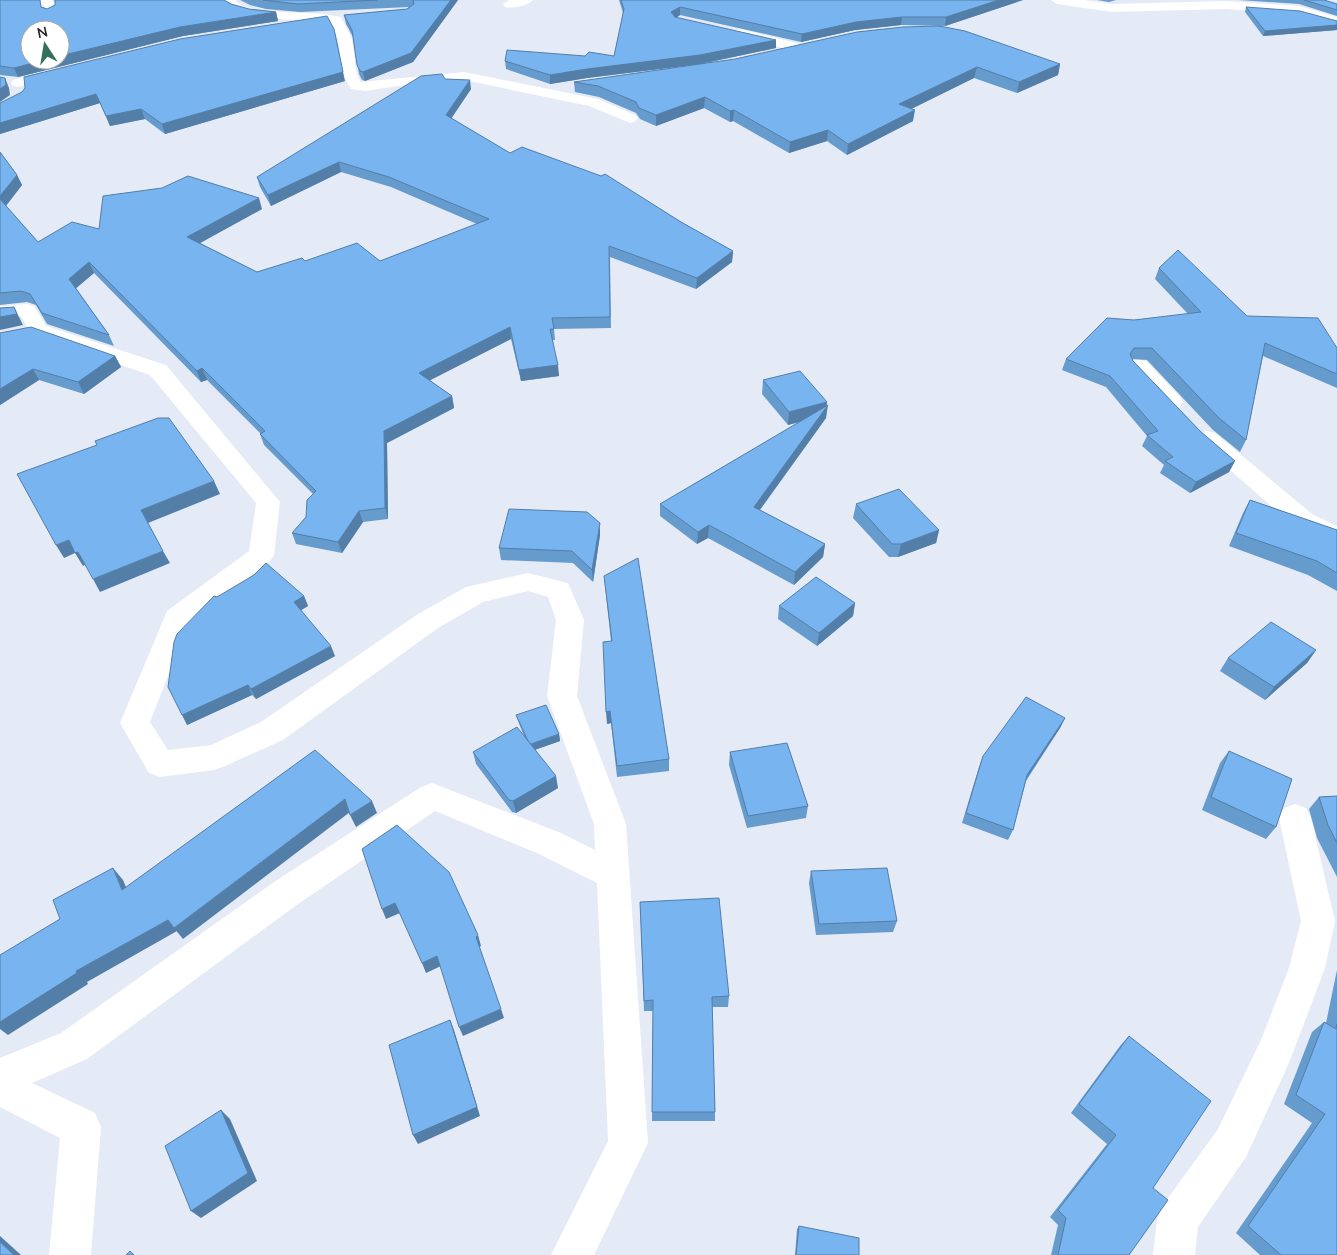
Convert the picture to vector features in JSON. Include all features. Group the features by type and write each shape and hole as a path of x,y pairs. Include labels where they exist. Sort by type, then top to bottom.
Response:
{"street":[{"path":"39,0 45,1 50,5 51,12"},
{"path":"230,0 230,4 237,8 262,13 336,20 344,40 350,75 356,86 365,87 412,80 464,76 593,102 630,118"},
{"path":"510,4 527,0"},
{"path":"1057,0 1112,8 1189,3 1299,10 1337,21"},
{"path":"266,29 346,17"},
{"path":"728,31 799,48 818,60"},
{"path":"772,55 815,44"},
{"path":"0,79 18,82 73,69"},
{"path":"18,82 20,98"},
{"path":"541,92 577,85"},
{"path":"19,325 158,370 268,502 261,555 177,618 135,723 160,764 214,757 272,731 428,621 475,594 528,582 559,590 570,620 562,696 610,824 628,1144 572,1255"},
{"path":"1138,366 1204,436 1303,520 1337,536"},
{"path":"0,1077 74,1046 286,893 432,796 549,843 613,875"},
{"path":"1174,1255 1178,1220 1232,1143 1280,1041 1307,968 1325,894 1295,818"},
{"path":"0,1087 81,1127 70,1255"}],"building":[{"path":"0,0 40,0 41,7 47,9 55,5 55,0 224,0 249,9 276,12 180,27 70,54 70,20 20,20 20,66 14,68 0,66"},
{"path":"263,0 377,0 298,4"},
{"path":"413,0 451,0 411,53 363,72 360,71 357,65 352,30 344,15 407,9 414,4"},
{"path":"621,0 999,0 946,17 902,17 856,22 802,34 680,7 671,12 675,17 776,40 700,55 550,75 505,61 507,50 585,56 589,52 614,56 624,9"},
{"path":"1304,0 1324,0 1337,4 1337,10"},
{"path":"1246,7 1300,11 1337,21 1337,25 1265,31"},
{"path":"327,16 334,29 343,72 162,124 141,109 106,116 96,94 0,123 0,103 22,92 25,88 24,77 53,70 70,70 70,66 180,39"},
{"path":"939,26 965,31 1060,64 1019,82 977,67 899,104 915,110 848,144 828,130 790,142 734,110 730,111 705,97 656,115 639,108 636,102 598,86 574,82 735,59 857,32 903,27"},
{"path":"442,74 445,79 470,80 446,115 510,153 522,147 601,176 605,174 681,222 733,251 697,278 609,246 610,317 552,318 554,329 550,329 558,365 519,370 510,327 419,373 452,396 384,431 385,508 359,511 338,542 292,533 306,517 307,500 316,491 260,434 265,431 202,368 197,371 89,262 69,279 109,335 42,313 30,294 21,291 0,293 0,199 38,242 72,222 99,229 103,196 162,188 188,176 259,198 187,237 257,272 302,258 305,261 357,243 380,261 489,219 389,177 339,162 268,195 257,177 421,76"},
{"path":"0,77 5,78 6,85 0,89"},
{"path":"0,152 17,175 0,196"},
{"path":"1178,250 1247,316 1318,318 1337,348 1337,374 1265,343 1246,440 1219,418 1152,348 1134,348 1130,354 1133,361 1200,431 1235,461 1196,482 1165,461 1173,457 1147,435 1158,431 1110,376 1066,359 1107,318 1134,320 1201,312 1159,268"},
{"path":"14,307 17,314 0,317 0,308"},
{"path":"31,327 115,356 78,382 33,369 0,389 0,333"},
{"path":"800,371 827,402 789,412 763,380"},
{"path":"828,405 754,507 825,544 795,572 709,525 698,532 660,504"},
{"path":"158,418 169,418 214,481 141,510 163,551 93,579 78,552 75,553 69,540 56,545 17,474 97,445 95,441"},
{"path":"899,489 939,530 901,544 892,544 856,504"},
{"path":"1250,500 1337,530 1337,573 1317,561 1236,533"},
{"path":"509,509 587,512 600,523 592,570 572,551 499,548"},
{"path":"638,558 669,759 617,766 610,711 606,712 603,642 612,641 604,576"},
{"path":"266,563 304,596 294,602 331,646 251,689 248,685 182,715 168,687 174,642 177,634 214,596 217,597 254,575"},
{"path":"816,577 855,603 819,633 779,606"},
{"path":"1271,622 1316,650 1274,687 1228,658"},
{"path":"1026,697 1065,718 1027,775 1013,830 966,813 983,756"},
{"path":"546,705 559,734 531,744 516,715"},
{"path":"517,727 556,776 513,801 509,800 473,752"},
{"path":"787,743 808,806 748,816 730,752"},
{"path":"315,750 372,801 350,815 345,799 174,928 168,920 76,971 77,973 0,1022 0,955 60,919 53,900 113,868 122,890"},
{"path":"1229,751 1292,779 1276,827 1211,797"},
{"path":"1337,796 1337,843 1328,825 1319,797"},
{"path":"397,825 449,872 478,935 476,937 501,1009 459,1027 437,956 422,963 395,903 382,909 362,849"},
{"path":"887,868 897,921 819,924 811,871"},
{"path":"719,898 729,996 712,997 715,1112 652,1112 653,1000 644,1001 640,902"},
{"path":"450,1020 477,1107 413,1135 389,1045"},
{"path":"1324,1022 1336,1029 1337,1024 1337,1255 1281,1255 1248,1226 1325,1114 1296,1095"},
{"path":"1129,1036 1211,1101 1153,1188 1168,1200 1129,1255 1058,1255 1066,1218 1058,1210 1116,1135 1079,1104"},
{"path":"221,1110 248,1173 191,1211 165,1146"},
{"path":"799,1226 859,1238 859,1255 796,1255"},
{"path":"0,1242 14,1255 0,1255"},
{"path":"130,1251 134,1255 126,1255"}]}
